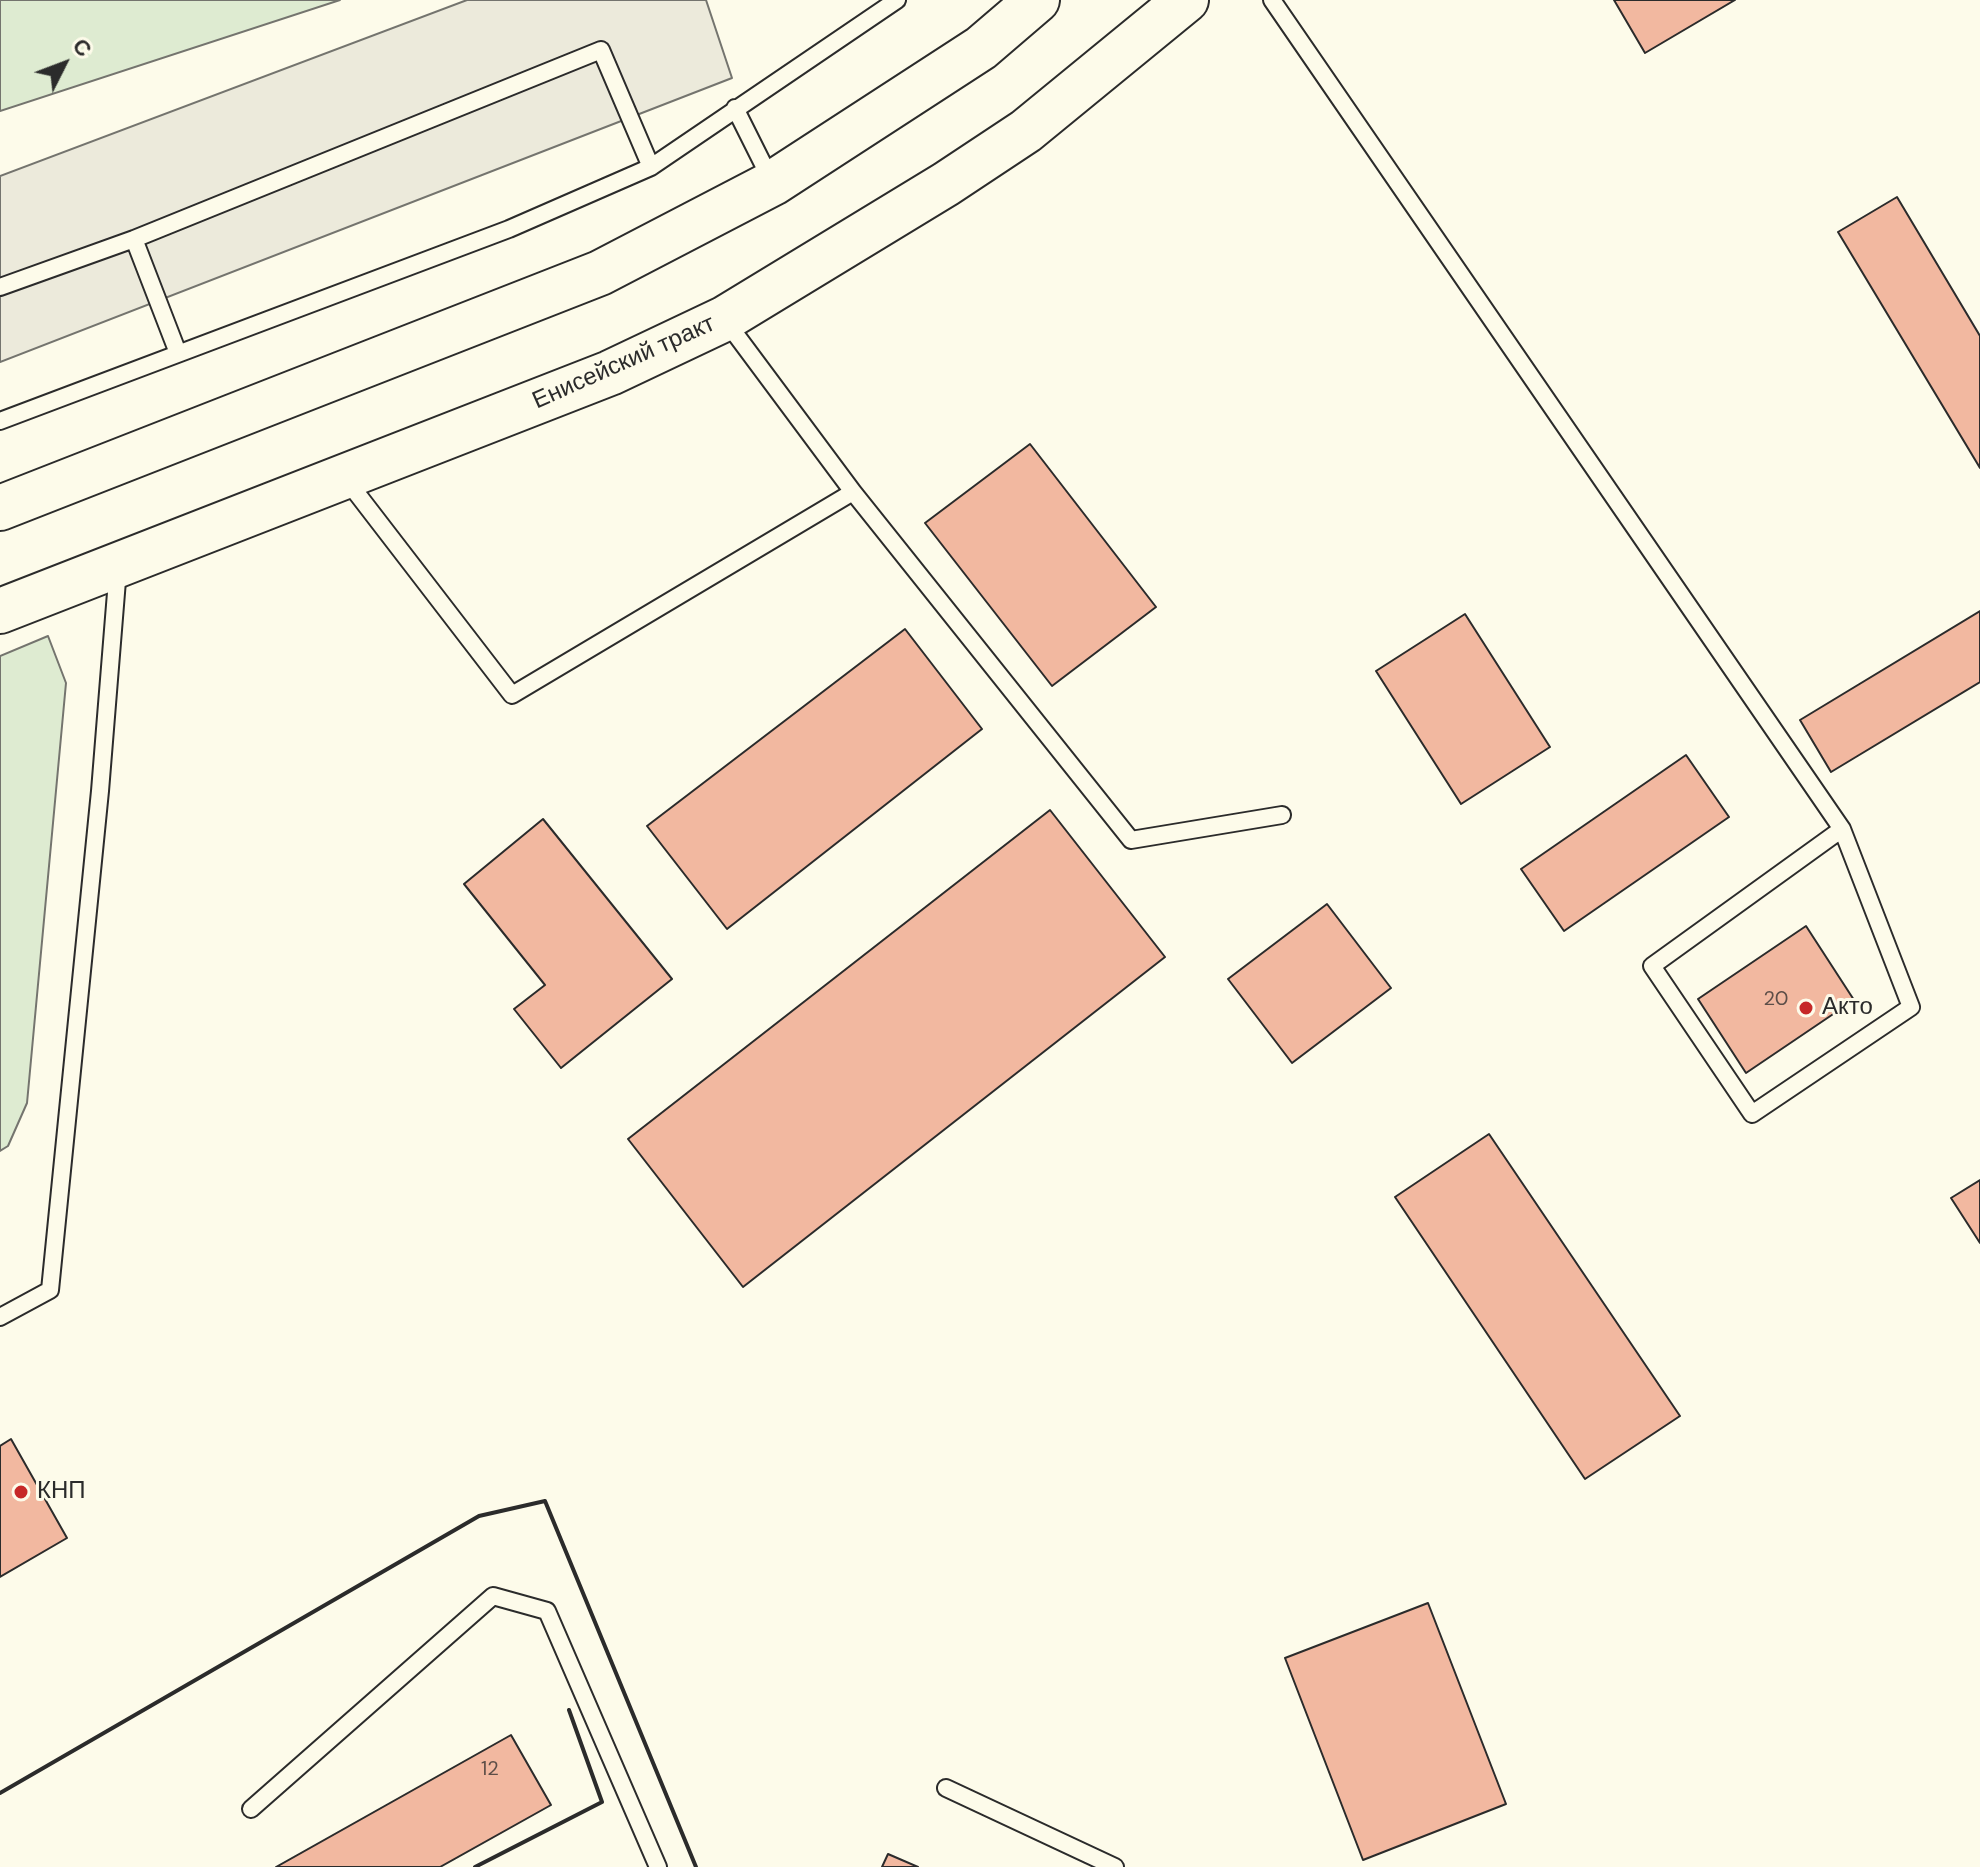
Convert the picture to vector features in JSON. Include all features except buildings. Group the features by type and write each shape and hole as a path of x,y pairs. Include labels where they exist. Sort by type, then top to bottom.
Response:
{"main road":[{"path":"0,508 600,273 773,183 981,48 1037,0"},
{"name":"Енисейский тракт","path":"0,611 610,373 724,319 946,184 1026,131 1186,0"}],"lane":[{"path":"0,421 509,229 651,167 897,0"},
{"path":"1272,0 1842,829 1911,1007 1752,1114 1652,966 1842,829"},
{"path":"0,287 134,239 601,50 651,167"},
{"path":"735,108 773,183"},
{"path":"134,239 178,353"},
{"path":"724,319 853,492 1131,840 1282,815"},
{"path":"344,477 512,695 853,492"},
{"path":"0,1317 50,1290 100,791 118,564"},
{"path":"251,1809 493,1596 547,1611 658,1867"},
{"path":"946,1788 1115,1867"}],"green space":[{"path":"0,0 340,0 0,111"},
{"path":"48,636 66,683 27,1103 8,1146 0,1151 0,656"}],"shaded area":[{"path":"467,0 706,0 732,78 0,362 0,176"}],"wall":[{"path":"0,1793 479,1516 545,1501 696,1867"},
{"path":"475,1867 602,1802 569,1710"}],"place":[{"name":"Акто","path":"1806,1008"},
{"name":"КНП","path":"21,1492"}]}
